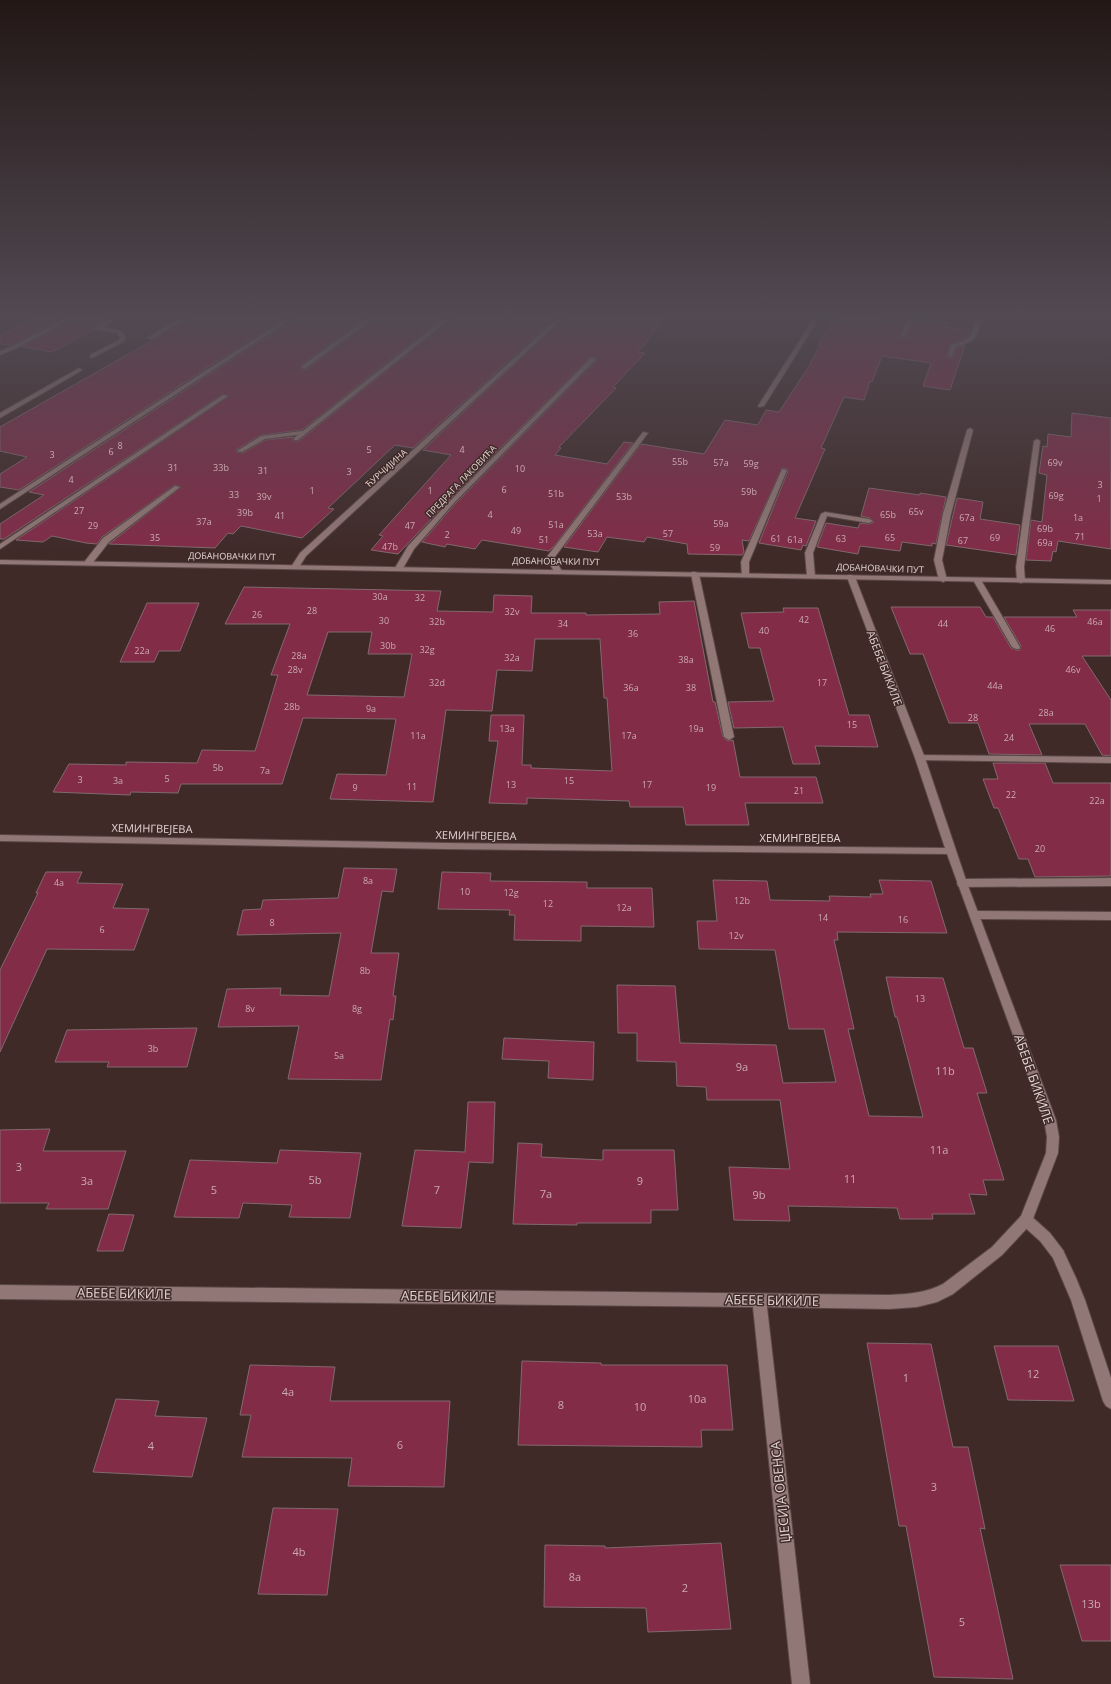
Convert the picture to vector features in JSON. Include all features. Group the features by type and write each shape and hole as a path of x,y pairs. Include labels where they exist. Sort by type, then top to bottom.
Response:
{"street":[{"path":"0,416 33,397"},
{"path":"0,507 170,397"},
{"path":"0,547 224,397"},
{"path":"296,439 349,397"},
{"name":"ЋУРЧИЈИНА","path":"295,567 302,555 475,397"},
{"name":"ПРЕДРАГА ЛАКОВИЋА","path":"399,568 411,548 452,502 556,397"},
{"path":"761,406 767,397"},
{"path":"943,580 938,560 947,514 970,430"},
{"path":"240,451 263,437 302,433"},
{"path":"558,571 550,558 645,433"},
{"path":"1021,581 1020,567 1037,441"},
{"path":"745,575 745,562 784,470"},
{"path":"88,563 106,540 177,487"},
{"path":"811,576 809,553 825,514 869,521"},
{"name":"ДОБАНОВАЧКИ ПУТ","path":"0,562 1111,582"},
{"path":"695,574 729,737"},
{"name":"АБЕБЕ БИКИЛЕ","path":"0,1292 889,1302 917,1300 937,1295 971,1273 997,1251 1026,1220 1052,1153 1053,1137 1050,1120 962,882 920,758 851,578"},
{"path":"977,580 1016,647"},
{"path":"920,758 1111,760"},
{"name":"ХЕМИНГВЕЈЕВА","path":"0,838 445,846 951,851"},
{"path":"962,882 1111,882"},
{"path":"975,915 1111,916"},
{"path":"1026,1220 1045,1237 1058,1254 1078,1300 1111,1401"},
{"name":"ЏЕСИЈА ОВЕНСА","path":"759,1300 801,1684"}],"building":[{"path":"53,397 163,397 19,490 0,487 0,474 27,457 0,451 0,427"},
{"path":"175,397 219,397 4,539 0,539 0,524 44,495 29,492"},
{"path":"228,397 344,397 302,430 261,435 236,450 237,452 243,453 265,440 293,437 293,441 299,441 354,397 469,397 413,448 395,445 328,508 334,509 302,538 241,526 233,534 228,533 215,548 109,544 181,487 175,485 102,537 97,544 52,536 43,542 16,540"},
{"path":"480,397 551,397 398,554 371,550 383,536 379,535 451,455 423,450"},
{"path":"561,397 608,397 559,447 561,448 555,455 607,464 624,442 633,443 549,551 482,540 475,549 447,544 445,547 422,542 455,504"},
{"path":"789,397 865,397 864,400 844,397 821,448 825,449 795,518 816,521 806,546 803,545 801,550 759,543 788,471 787,469 782,468 749,541 742,540 744,552 742,555 688,554 687,544 647,537 644,542 607,537 598,552 564,547 641,444 704,454 725,420 758,425 766,410 779,412"},
{"path":"1072,413 1111,418 1111,549 1058,541 1056,552 1053,551 1051,561 1026,560 1031,520 1042,522 1047,475 1039,473 1043,446 1047,447 1048,434 1071,437"},
{"path":"869,488 946,497 936,544 932,543 932,546 902,542 900,551 860,546 858,554 817,547 826,523 858,528 860,523 869,524 874,522 870,518 861,516"},
{"path":"957,498 983,502 980,519 1020,525 1016,555 946,545"},
{"path":"244,587 441,591 437,611 493,612 494,595 532,596 531,613 586,613 586,615 660,614 659,602 694,601 713,702 715,702 723,737 728,741 733,740 740,777 816,777 823,803 745,803 749,825 686,825 683,807 630,807 629,801 527,798 527,804 489,803 498,741 489,741 491,715 524,715 522,765 531,765 531,768 612,771 607,698 604,698 600,639 535,639 532,671 497,670 492,711 446,710 433,802 330,799 337,774 386,775 396,719 303,718 282,784 181,784 178,793 131,792 130,795 53,792 69,764 126,765 126,762 197,763 202,750 255,751 278,675 271,675 290,624 225,624","holes":["328,632 372,632 368,654 412,654 404,697 307,695"]},
{"path":"147,603 199,603 180,651 159,651 154,662 120,662"},
{"path":"891,607 980,607 986,617 993,617 1011,648 1016,650 1020,650 1021,646 1004,617 1077,617 1073,610 1111,610 1111,656 1082,656 1111,700 1111,756 1102,755 1085,724 1029,724 1042,755 989,754 978,723 949,723 923,654 910,654"},
{"path":"783,608 818,608 849,715 869,715 878,747 815,746 820,764 793,764 783,727 734,728 728,702 774,701 760,648 749,648 741,613 784,612"},
{"path":"993,763 1045,763 1053,783 1111,783 1111,876 1035,877 1028,859 1019,859 998,808 994,808 983,779 998,779"},
{"path":"344,868 397,869 393,892 382,891 371,953 399,953 393,996 396,996 393,1020 390,1019 381,1080 288,1079 299,1026 218,1027 227,989 281,988 280,995 329,996 341,933 237,935 243,910 261,909 263,900 338,898"},
{"path":"46,872 82,872 77,883 123,884 113,908 149,909 134,950 47,949 0,1052 0,970 38,893 36,893"},
{"path":"442,872 491,873 490,881 587,882 587,888 652,888 654,927 581,926 581,941 514,940 515,915 509,915 510,910 438,909"},
{"path":"713,880 767,881 770,900 830,901 829,896 871,897 870,894 883,894 879,880 931,881 947,933 837,932 838,940 834,940 854,1029 848,1029 869,1116 923,1117 897,1017 895,1017 886,977 943,978 964,1048 973,1048 987,1093 977,1093 1004,1180 983,1180 987,1195 969,1194 975,1214 932,1214 933,1219 900,1219 897,1208 788,1206 790,1221 734,1220 729,1167 790,1169 780,1100 707,1100 706,1087 677,1086 676,1062 637,1061 637,1033 618,1033 617,985 675,986 680,1043 776,1045 783,1083 836,1082 824,1029 789,1029 775,950 699,949 697,921 717,921"},
{"path":"197,1028 187,1067 107,1067 109,1062 55,1062 67,1030"},
{"path":"504,1038 594,1042 593,1080 548,1078 549,1061 502,1059"},
{"path":"468,1102 495,1102 493,1163 469,1162 461,1228 402,1226 415,1150 465,1152"},
{"path":"50,1129 43,1151 126,1151 108,1209 46,1209 49,1203 0,1203 0,1130"},
{"path":"518,1143 542,1144 541,1157 603,1160 603,1150 674,1150 678,1210 651,1210 651,1223 577,1223 577,1225 513,1224"},
{"path":"280,1150 361,1153 350,1218 289,1217 292,1205 243,1203 239,1218 174,1217 190,1160 277,1163"},
{"path":"109,1214 134,1215 123,1251 97,1251"},
{"path":"867,1343 931,1344 953,1447 968,1447 985,1529 980,1528 1013,1679 934,1677 906,1526 899,1526"},
{"path":"994,1346 1058,1346 1074,1401 1008,1400"},
{"path":"522,1361 601,1363 601,1365 727,1365 733,1430 701,1430 702,1447 518,1445"},
{"path":"250,1365 335,1367 330,1401 450,1401 444,1487 348,1486 352,1458 242,1457 251,1415 240,1415"},
{"path":"116,1399 159,1401 155,1416 207,1418 192,1477 93,1472"},
{"path":"273,1508 338,1509 327,1595 258,1594"},
{"path":"721,1543 731,1629 648,1632 646,1608 544,1607 545,1545 605,1546 605,1548"},
{"path":"1060,1565 1111,1565 1111,1641 1082,1641"}]}
